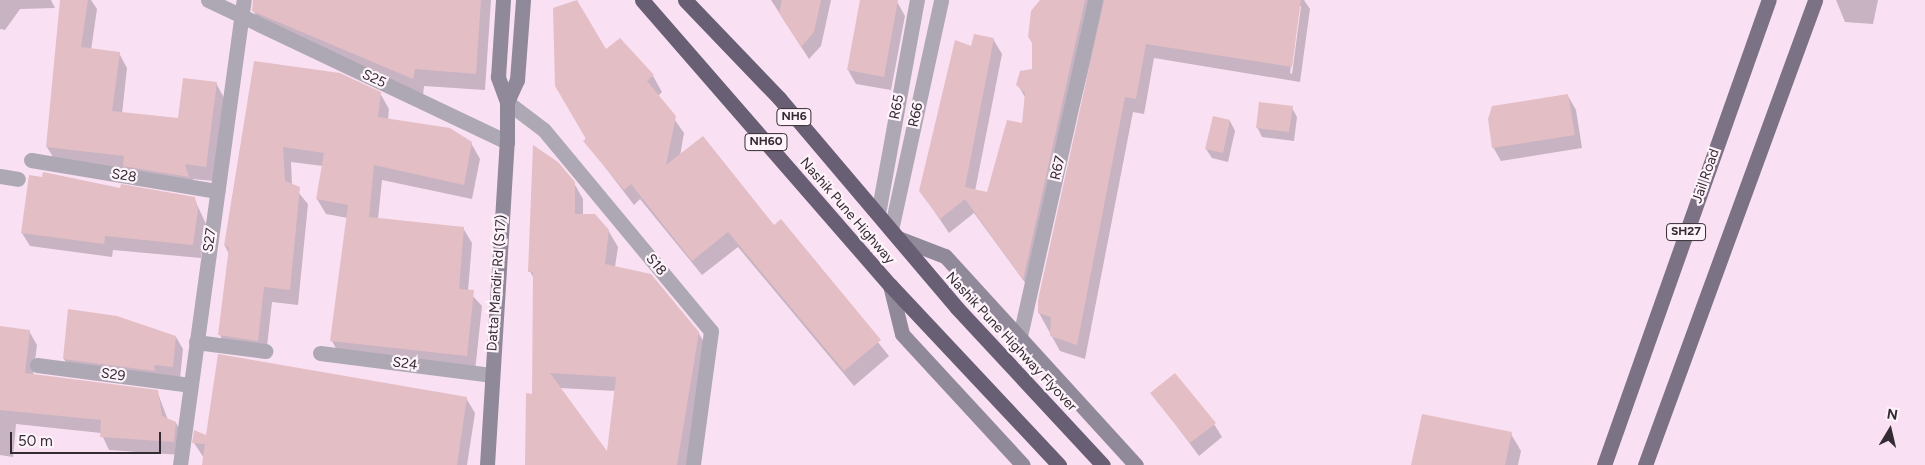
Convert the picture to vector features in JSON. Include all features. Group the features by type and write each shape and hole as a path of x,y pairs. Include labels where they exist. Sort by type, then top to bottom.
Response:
{"highway":[{"path":"632,0 644,3"},
{"name":"Nashik Pune Highway","path":"685,0 779,98 895,234"},
{"name":"Nashik Pune Highway","path":"644,3 890,285"},
{"name":"Nashik Pune Highway Flyover","path":"895,234 1103,465"},
{"path":"890,285 1059,465"}],"main road":[{"name":"Jail Road","path":"1604,465 1769,0"},
{"path":"1645,465 1815,0"}],"street":[{"name":"S25","path":"208,0 507,142"},
{"name":"S27","path":"180,465 244,0"},
{"name":"Datta Mandir Rd (S17)","path":"487,465 490,375 507,142 507,102 498,77 503,0"},
{"name":"Datta Mandir Rd (S17)","path":"507,102 517,80 523,0"},
{"name":"R65","path":"878,214 917,0"},
{"name":"R66","path":"895,234 941,0"},
{"name":"R67","path":"1020,336 1095,0"},
{"name":"S18","path":"507,102 544,130 711,331 692,465"},
{"name":"S28","path":"31,160 217,191"},
{"path":"0,176 18,179"},
{"path":"895,234 945,256 1136,465"},
{"path":"890,285 902,334 1023,465"},
{"path":"196,342 265,350"},
{"name":"S24","path":"320,353 490,375"},
{"name":"S29","path":"37,365 190,385"}],"building":[{"path":"60,0 88,0 81,47 120,52 112,111 178,118 183,78 217,82 206,167 185,164 189,177 123,166 124,156 46,147"},
{"path":"253,0 481,0 476,74 415,69 413,79 252,11"},
{"path":"577,0 606,49 620,38 654,75 647,81 676,116 666,165 703,136 774,225 781,219 881,340 844,371 728,232 692,261 631,184 624,190 583,141 586,139 555,86 553,8"},
{"path":"782,0 821,0 814,32 801,47 779,13"},
{"path":"860,0 898,0 884,77 847,70"},
{"path":"1040,0 1085,0 1023,280 965,199 940,219 919,191 955,40 971,46 974,34 994,38 965,187 987,192 1007,120 1022,123 1025,93 1016,85 1020,71 1032,69 1032,42 1028,37 1031,11"},
{"path":"1104,0 1301,0 1292,67 1146,44 1136,99 1125,97 1077,345 1050,336 1051,317 1038,313 1038,300"},
{"path":"254,61 340,73 381,92 378,117 450,128 472,142 464,185 374,165 369,217 464,227 459,289 474,290 467,356 330,341 348,205 316,199 324,153 283,147 285,181 300,187 290,290 264,287 258,341 218,335 229,247 224,246"},
{"path":"1568,94 1575,135 1492,148 1488,119 1492,106"},
{"path":"1259,102 1293,106 1289,132 1256,128"},
{"path":"1213,116 1230,120 1223,153 1205,149"},
{"path":"533,145 558,162 575,182 575,214 595,214 609,230 605,264 651,274 699,332 677,465 525,465 526,393 532,394 533,272 528,272","holes":["550,373 616,377 607,451"]},
{"path":"43,172 120,188 121,184 195,197 198,209 193,245 105,236 104,244 21,233 29,175 42,177"},
{"path":"68,309 117,316 176,336 173,367 154,365 155,371 63,359"},
{"path":"0,326 30,330 25,373 158,390 162,416 176,422 174,442 100,437 101,420 0,410"},
{"path":"218,354 467,397 457,465 202,465 205,444 192,443 194,430 206,435"},
{"path":"1175,373 1216,423 1190,443 1150,393"},
{"path":"1422,414 1512,432 1505,465 1411,465"}]}
